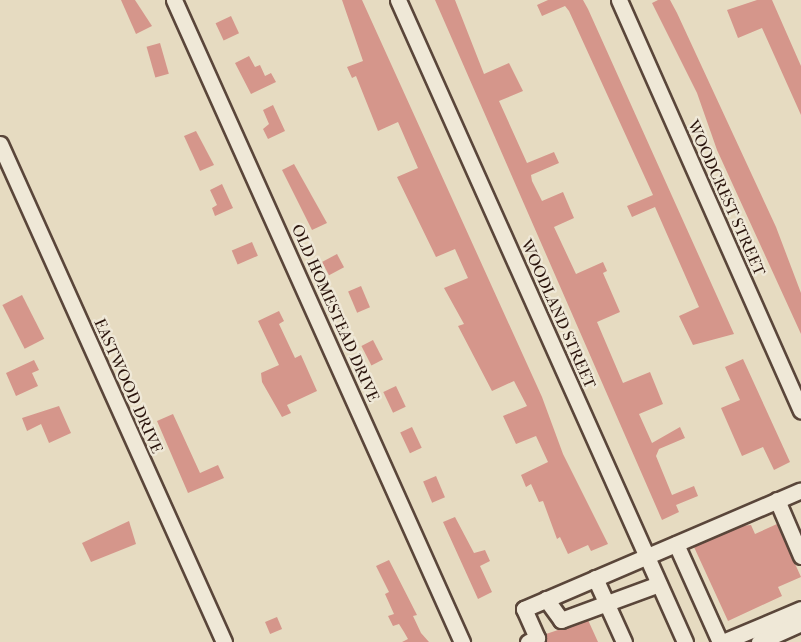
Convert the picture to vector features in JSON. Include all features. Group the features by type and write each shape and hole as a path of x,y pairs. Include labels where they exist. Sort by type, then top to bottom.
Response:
{"street":[{"name":"OLD HOMESTEAD DRIVE","path":"174,0 462,642"},
{"name":"WOODLAND STREET","path":"398,0 685,642"},
{"name":"WOODCREST STREET","path":"619,0 801,411"},
{"name":"EASTWOOD DRIVE","path":"0,144 224,642"},
{"path":"528,642 537,638 524,609 801,490"},
{"path":"777,500 801,556"},
{"path":"676,544 722,642 801,609"},
{"path":"595,578 624,642"},
{"path":"546,599 561,620 659,584"},
{"path":"759,642 780,638 801,623"}],"building":[{"path":"121,0 135,0 152,26 136,34"},
{"path":"342,0 362,0 542,397 563,454 608,544 591,551 588,545 568,554 560,537 557,539 543,501 539,502 531,484 526,487 521,475 548,462 536,436 516,444 503,416 527,406 514,381 492,391 458,326 464,324 444,288 468,278 455,249 436,257 397,177 418,168 398,122 378,131 356,76 352,78 347,67 363,61"},
{"path":"435,0 455,0 484,74 509,63 523,91 499,101 527,163 554,152 559,163 531,175 532,181 542,201 563,192 574,218 554,227 576,274 603,262 607,271 603,273 620,312 597,322 623,383 650,372 663,404 639,414 652,443 680,427 685,438 659,449 656,456 672,495 694,486 698,496 676,505 679,512 662,520"},
{"path":"548,0 583,0 734,334 693,345 679,316 699,307 655,207 632,217 627,206 653,195 569,11 565,6 542,16 537,5"},
{"path":"658,0 670,0 677,13 776,227 801,293 801,334 717,150 697,93 652,3"},
{"path":"757,0 772,0 801,66 801,115 762,28 738,38 727,10"},
{"path":"231,16 239,33 224,40 216,23"},
{"path":"160,43 169,74 155,78 147,47"},
{"path":"249,56 255,67 260,65 265,76 271,73 276,82 251,94 235,63"},
{"path":"273,105 285,131 268,139 263,129 269,124 263,110"},
{"path":"196,131 214,165 200,171 184,136"},
{"path":"294,164 327,223 312,230 282,170"},
{"path":"222,184 233,208 215,216 212,208 217,205 210,190"},
{"path":"252,242 258,256 238,264 232,251"},
{"path":"337,254 344,267 329,275 322,262"},
{"path":"361,286 370,307 357,313 348,291"},
{"path":"22,295 44,339 25,349 2,305"},
{"path":"279,311 284,321 279,324 295,358 301,355 317,391 287,405 291,413 282,417 262,382 261,373 279,365 258,321"},
{"path":"373,340 383,360 371,366 361,346"},
{"path":"743,359 790,462 774,470 763,447 742,456 721,408 740,400 725,367"},
{"path":"34,360 39,370 32,373 38,386 16,396 6,373"},
{"path":"396,386 406,407 393,413 383,392"},
{"path":"59,406 71,433 49,443 41,424 27,431 22,418"},
{"path":"173,414 200,473 218,465 224,478 188,493 157,421"},
{"path":"412,427 422,448 410,453 400,432"},
{"path":"436,476 445,497 432,503 423,481"},
{"path":"455,517 474,553 485,550 490,561 480,566 492,592 478,599 443,522"},
{"path":"129,521 136,544 91,562 82,543"},
{"path":"777,524 801,577 778,587 782,596 728,621 694,547 741,526 751,525 755,534"},
{"path":"389,560 417,615 413,616 421,633 429,642 402,642 408,639 399,624 393,626 388,616 394,614 385,594 389,592 376,566"},
{"path":"277,617 282,629 270,634 265,622"},
{"path":"588,620 598,642 547,642 546,634"}]}
